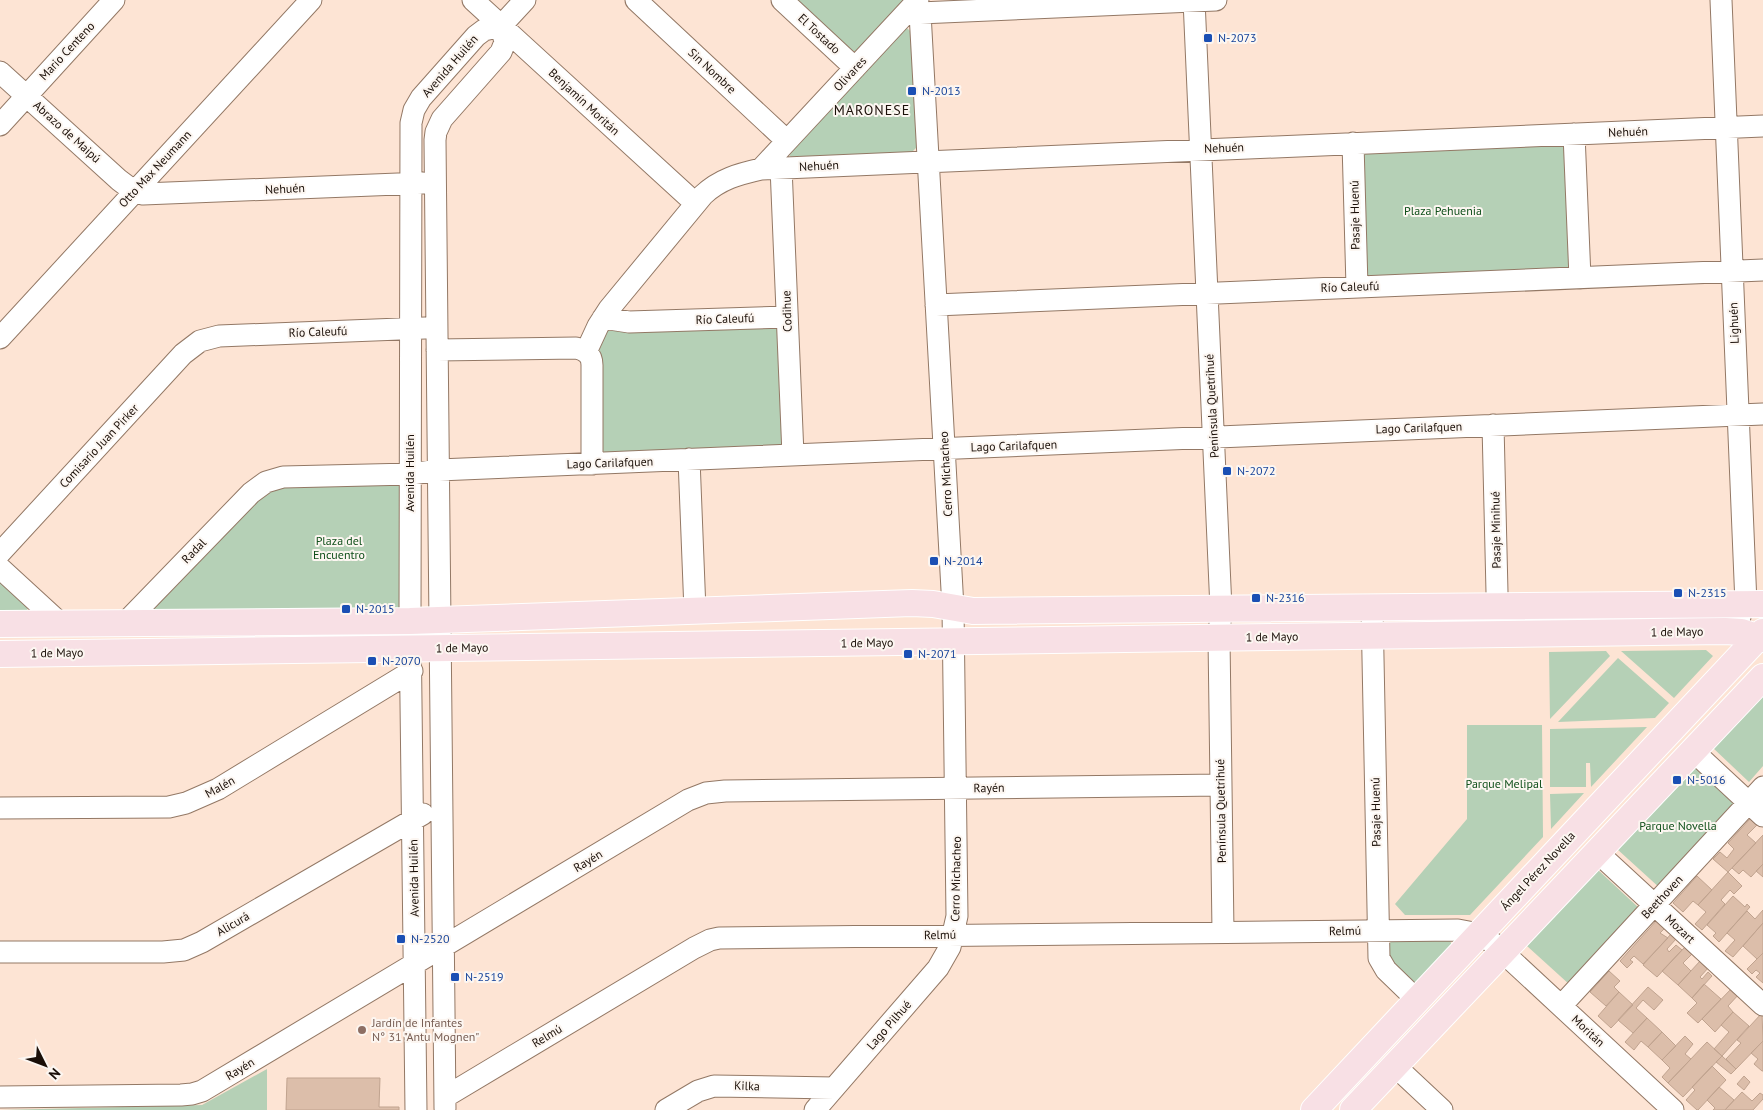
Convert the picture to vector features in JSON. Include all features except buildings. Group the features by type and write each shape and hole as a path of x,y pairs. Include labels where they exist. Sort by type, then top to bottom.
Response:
{"main road":[{"path":"0,624 410,621 912,604 933,604 972,611 1755,604"},
{"name":"1 de Mayo","path":"0,654 411,660 441,648 1498,634 1733,632 1761,636"},
{"name":"Ángel Pérez Novella","path":"1314,1110 1761,636"},
{"path":"1353,1110 1763,676"}],"street":[{"name":"Mario Centeno","path":"0,125 114,0"},
{"name":"Otto Max Neumann","path":"0,338 311,0"},
{"name":"Benjamín Moritán","path":"474,0 695,204"},
{"path":"445,1103 435,140 438,125 446,113 501,52 505,42 501,26 525,0"},
{"name":"Sin Nombre","path":"636,0 787,141"},
{"name":"El Tostado","path":"782,0 855,68"},
{"name":"Península Quetrihué","path":"1194,0 1221,609 1219,638 1223,932"},
{"path":"917,4 1216,0"},
{"name":"Lighuén","path":"1721,0 1738,415 1755,604 1741,610 1740,618 1761,636"},
{"name":"Olivares","path":"771,168 787,141 917,4"},
{"name":"Cerro Michacheo","path":"917,4 954,608 957,788 957,906 954,935"},
{"name":"Avenida Huilén","path":"416,1110 410,621 411,123 417,104 476,36 484,30 501,26"},
{"name":"Abrazo de Maipú","path":"0,72 134,192"},
{"name":"Nehuén","path":"695,204 718,182 734,176 771,168 1763,126"},
{"path":"1574,134 1580,278"},
{"name":"Pasaje Huenú","path":"1353,143 1357,287"},
{"name":"Codihue","path":"771,168 787,317 793,455"},
{"name":"Nehuén","path":"134,192 157,195 436,182"},
{"path":"586,352 603,318 695,204"},
{"name":"Río Caleufú","path":"936,305 1763,270"},
{"name":"Río Caleufú","path":"603,318 629,322 787,317"},
{"name":"Río Caleufú","path":"200,341 219,336 437,328"},
{"name":"Comisario Juan Pirker","path":"0,553 183,354 200,341"},
{"path":"437,350 576,348 586,352 590,356 592,365 592,464"},
{"name":"Lago Carilafquen","path":"266,482 283,478 410,474 439,470 1763,414"},
{"name":"Pasaje Minihué","path":"1493,425 1498,634"},
{"path":"689,459 695,611"},
{"name":"Radal","path":"125,623 251,493 266,482"},
{"path":"0,568 61,624"},
{"name":"Pasaje Huenú","path":"1372,608 1379,958 1382,965 1417,1000"},
{"name":"Malén","path":"0,808 157,808 186,803 218,789 411,660"},
{"path":"1692,750 1758,802"},
{"name":"Rayén","path":"0,1097 192,1094 212,1086 698,795 715,791 1221,785"},
{"name":"Beethoven","path":"1562,1006 1654,905 1758,802"},
{"name":"Alicurá","path":"0,952 163,952 184,950 211,937 413,818 442,810"},
{"name":"Mozart","path":"1597,852 1763,1005"},
{"name":"Relmú","path":"445,1103 694,948 710,940 727,938 1458,930 1479,934"},
{"path":"1479,934 1489,939 1503,951"},
{"name":"Lago Pilhué","path":"816,1110 938,968 950,947 954,935"},
{"name":"Moritán","path":"1503,951 1673,1110"},
{"path":"1395,1066 1442,1110"},
{"name":"Kilka","path":"666,1110 698,1091 714,1086 834,1088"}],"green space":[{"path":"794,0 903,0 902,4 857,51 851,51"},
{"path":"906,27 910,31 916,148 912,152 791,157 788,154"},
{"name":"Plaza Pehuenia","path":"1565,145 1571,268 1366,277 1362,153"},
{"path":"776,327 779,329 785,439 782,446 606,454 601,449 599,339 606,331"},
{"name":"Plaza del Encuentro","path":"399,484 401,486 401,609 155,611 153,608 268,487"},
{"path":"0,579 28,606 27,611 0,615"},
{"path":"1706,650 1713,656 1674,698 1621,651"},
{"path":"1606,651 1610,656 1550,719 1549,652"},
{"path":"1618,658 1669,703 1655,718 1558,722"},
{"path":"1763,691 1763,766 1749,782 1712,747"},
{"name":"Parque Melipal","path":"1467,725 1542,725 1543,837 1470,915 1405,915 1395,904 1467,819"},
{"name":"Parque Melipal","path":"1647,727 1591,787 1590,763 1586,763 1586,787 1550,787 1550,729"},
{"name":"Parque Novella","path":"1693,765 1738,807 1661,889 1617,849"},
{"name":"Parque Melipal","path":"1584,793 1551,829 1550,794"},
{"path":"1597,869 1640,909 1570,985 1527,946"},
{"path":"1392,940 1450,940 1452,946 1418,983 1415,983 1389,961 1388,946"},
{"path":"267,1069 267,1110 0,1110 202,1105"}],"place":[{"name":"N-2073","path":"1208,38"},
{"name":"N-2013","path":"912,91"},
{"name":"N-2072","path":"1227,471"},
{"name":"N-2014","path":"934,561"},
{"name":"N-2315","path":"1678,593"},
{"name":"N-2316","path":"1256,598"},
{"name":"N-2015","path":"346,609"},
{"name":"N-2071","path":"908,654"},
{"name":"N-2070","path":"372,661"},
{"name":"N-5016","path":"1677,780"},
{"name":"N-2520","path":"401,939"},
{"name":"N-2519","path":"455,977"},
{"name":"Jardín de Infantes N° 31 \"Antu Mognen\"","path":"362,1030"}],"district":[{"name":"MARONESE","path":"872,110"}]}
